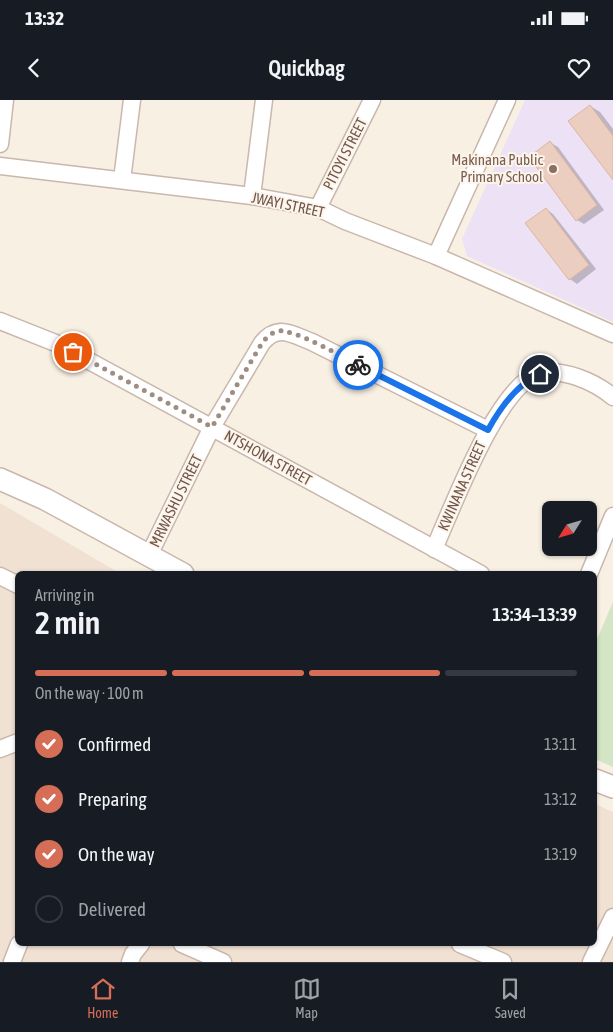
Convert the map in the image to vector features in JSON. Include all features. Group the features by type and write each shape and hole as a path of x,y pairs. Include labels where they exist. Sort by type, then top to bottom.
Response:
{"street":[{"path":"0,144 5,100"},
{"path":"122,180 132,100"},
{"path":"252,196 264,100"},
{"name":"PITOYI STREET","path":"318,208 372,100"},
{"path":"436,256 507,100"},
{"name":"JWAYI STREET","path":"0,166 252,196 318,208 345,221 436,256 613,334"},
{"name":"NTSHONA STREET","path":"0,321 58,344 475,571"},
{"name":"MRWASHU STREET","path":"149,555 212,427 266,337 278,331 303,338 488,430"},
{"name":"KWINANA STREET","path":"434,549 488,430 509,399 525,382 540,374 563,372 578,377 613,397"},
{"path":"0,480 46,499 178,571"},
{"path":"589,571 613,516"},
{"path":"0,576 15,584"},
{"path":"0,749 15,743"},
{"path":"597,781 613,787"},
{"path":"591,962 613,917"},
{"path":"12,962 18,946"},
{"path":"130,962 133,954 140,946"},
{"path":"186,946 222,962"},
{"path":"464,946 503,962"}],"shaded area":[{"name":"Makinana Public Primary School","path":"525,100 613,100 613,322 467,256 462,239"},
{"path":"0,503 116,571 15,571 15,946 597,946 597,805 613,812 613,962 0,962"}],"green space":[{"path":"613,602 613,767 597,760 597,639"}],"building":[{"path":"590,105 613,136 613,180 568,121"},
{"path":"550,141 597,205 576,221 529,157"},
{"path":"546,208 589,265 569,280 525,223"}],"way so far":[{"path":"73,352 212,427 266,337 278,331 312,342 358,365"}],"place":[{"name":"Makinana Public Primary School","path":"553,169"}],"route":[{"path":"358,365 488,430 509,399 525,382 540,374"}]}
